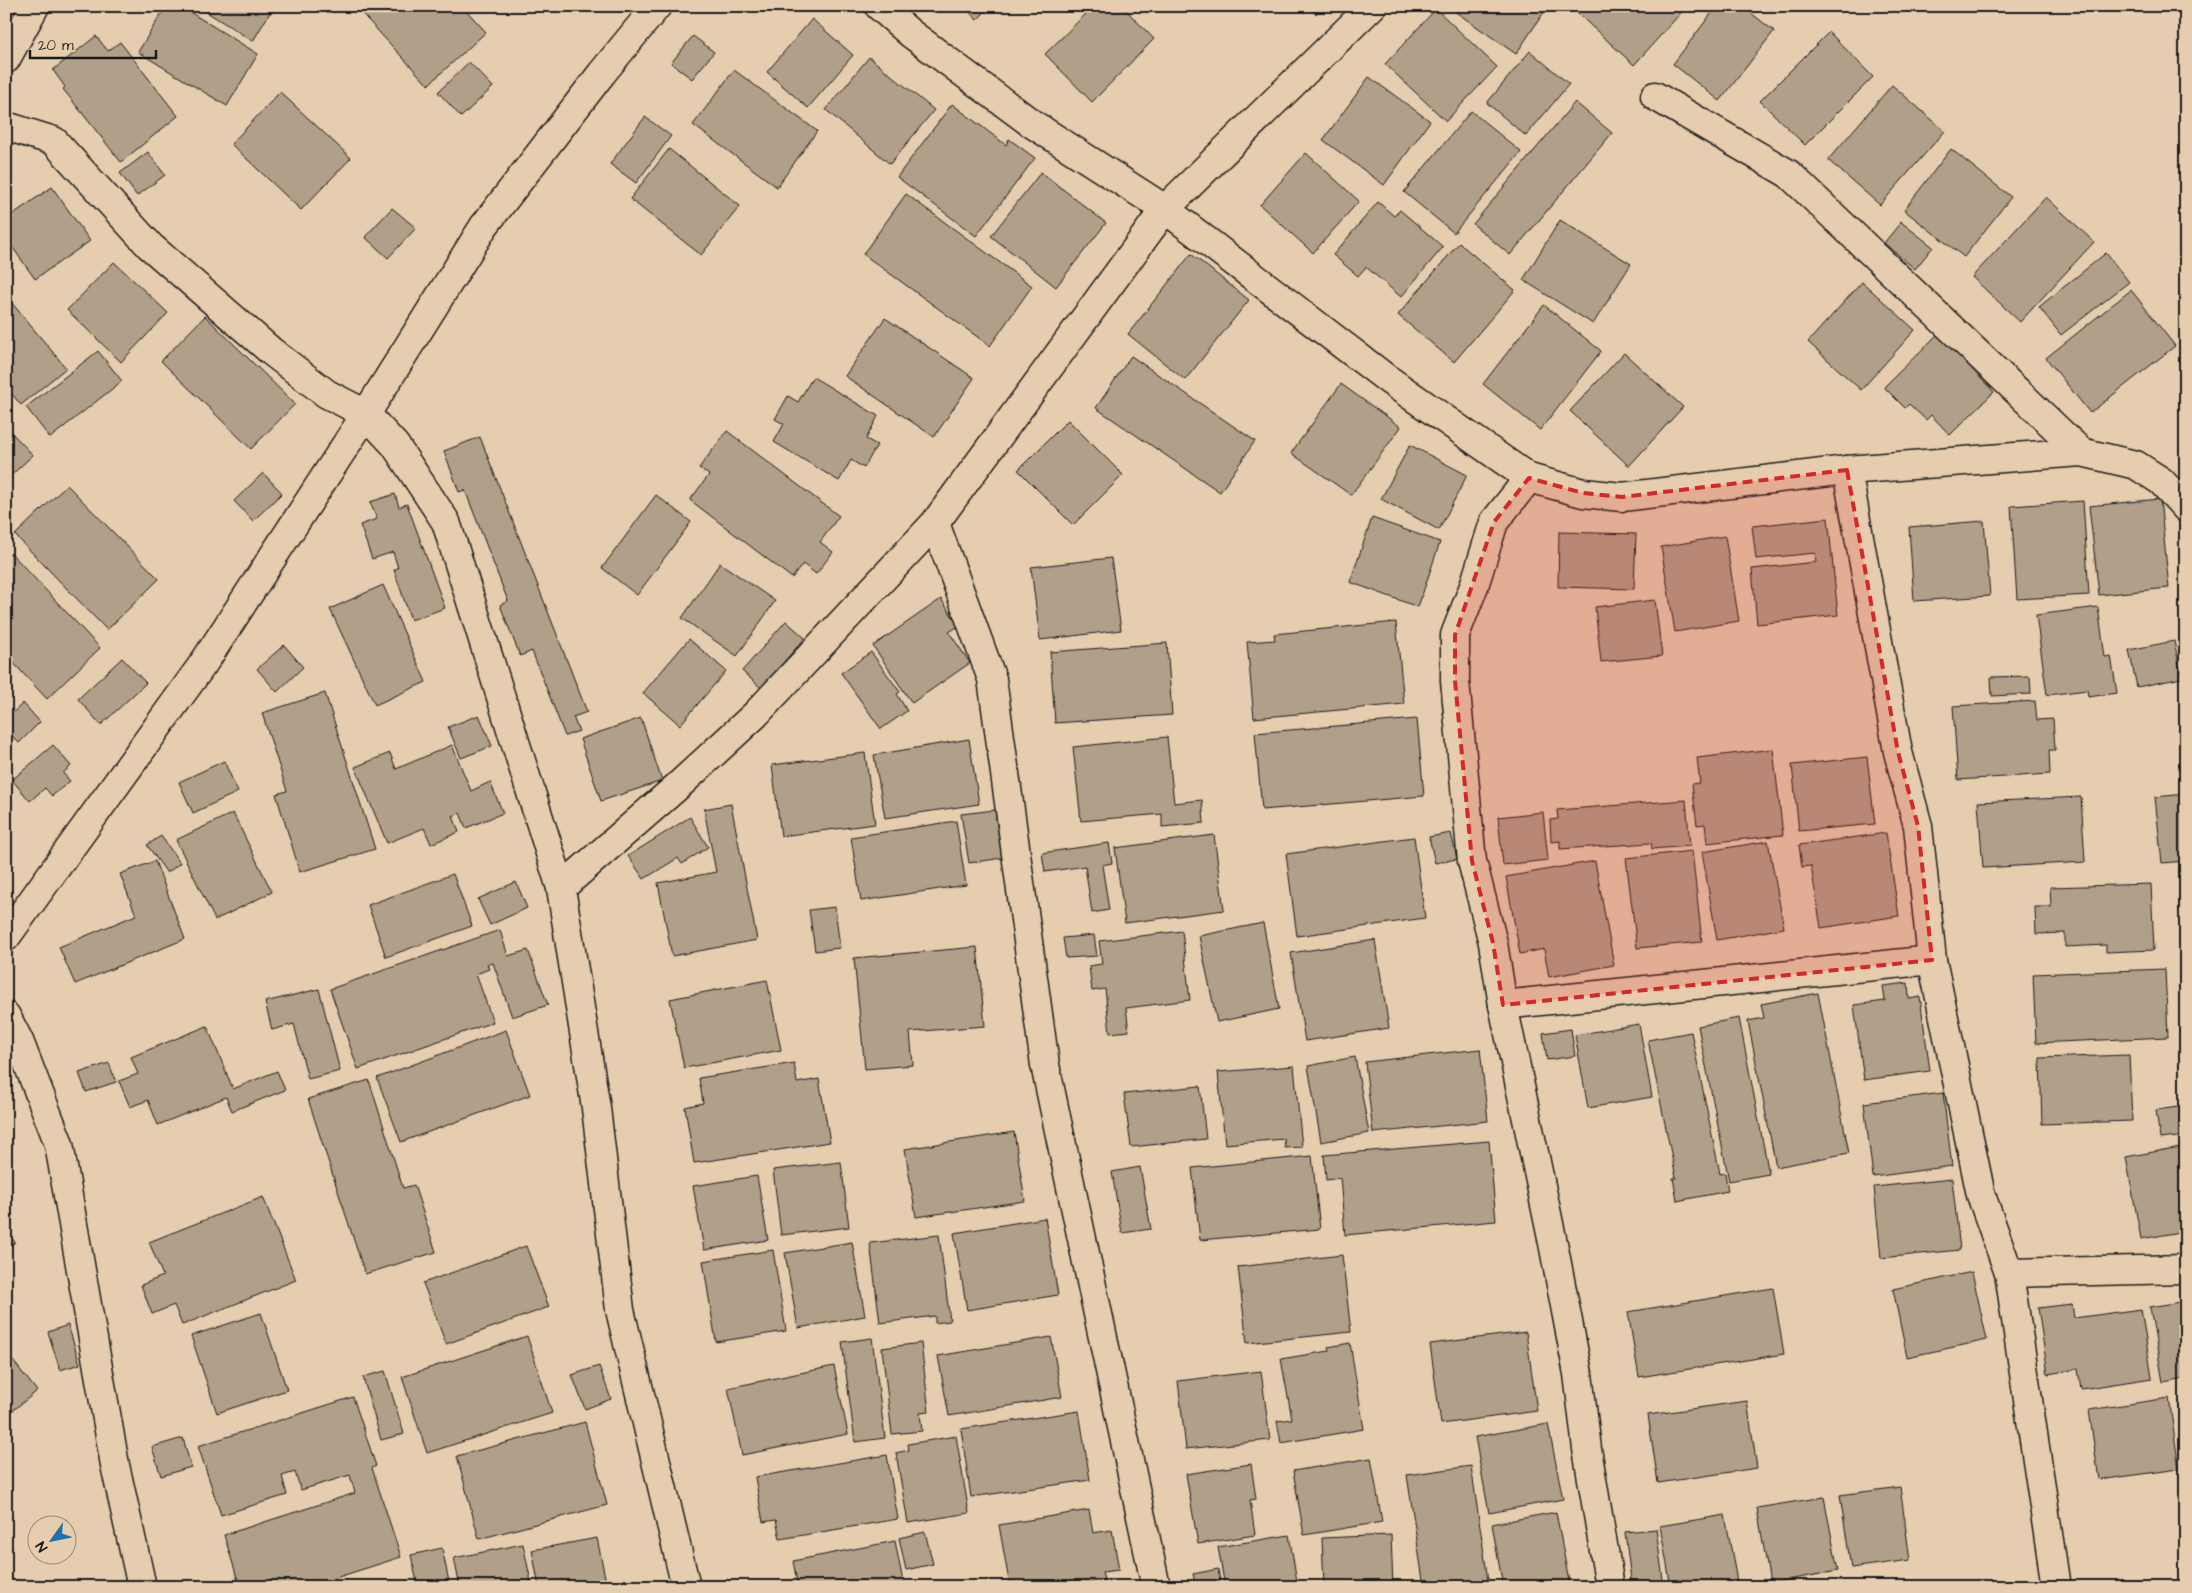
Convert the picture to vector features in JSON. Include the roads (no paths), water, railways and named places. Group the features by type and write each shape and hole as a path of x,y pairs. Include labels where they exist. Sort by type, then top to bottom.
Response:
{"street":[{"path":"6,59 35,6"},
{"path":"6,938 203,664 366,414 484,226 602,73 657,6"},
{"path":"879,6 910,33 1031,123 1164,209 1386,378 1529,478 1582,493 1622,498 1847,470 2081,452 2136,465 2161,481 2186,508"},
{"path":"561,888 680,785 756,714 935,523 1164,209 1372,6"},
{"path":"1655,96 1789,174 2081,452"},
{"path":"6,126 54,141 150,246 272,352 327,394 366,414 395,445 446,522 561,888 596,1108 620,1310 686,1587"},
{"path":"1847,470 1898,752 1918,826 1932,960 1981,1195 2009,1273 2056,1587"},
{"path":"1529,478 1494,522 1474,586 1455,635 1455,681 1472,861 1493,943 1503,1005 1578,1374 1587,1449 1610,1587"},
{"path":"935,523 992,679 1045,1065 1156,1587"},
{"path":"1503,1005 1932,960"},
{"path":"6,1016 18,1041 59,1144 115,1465 142,1587"},
{"path":"2009,1273 2186,1269"}]}
